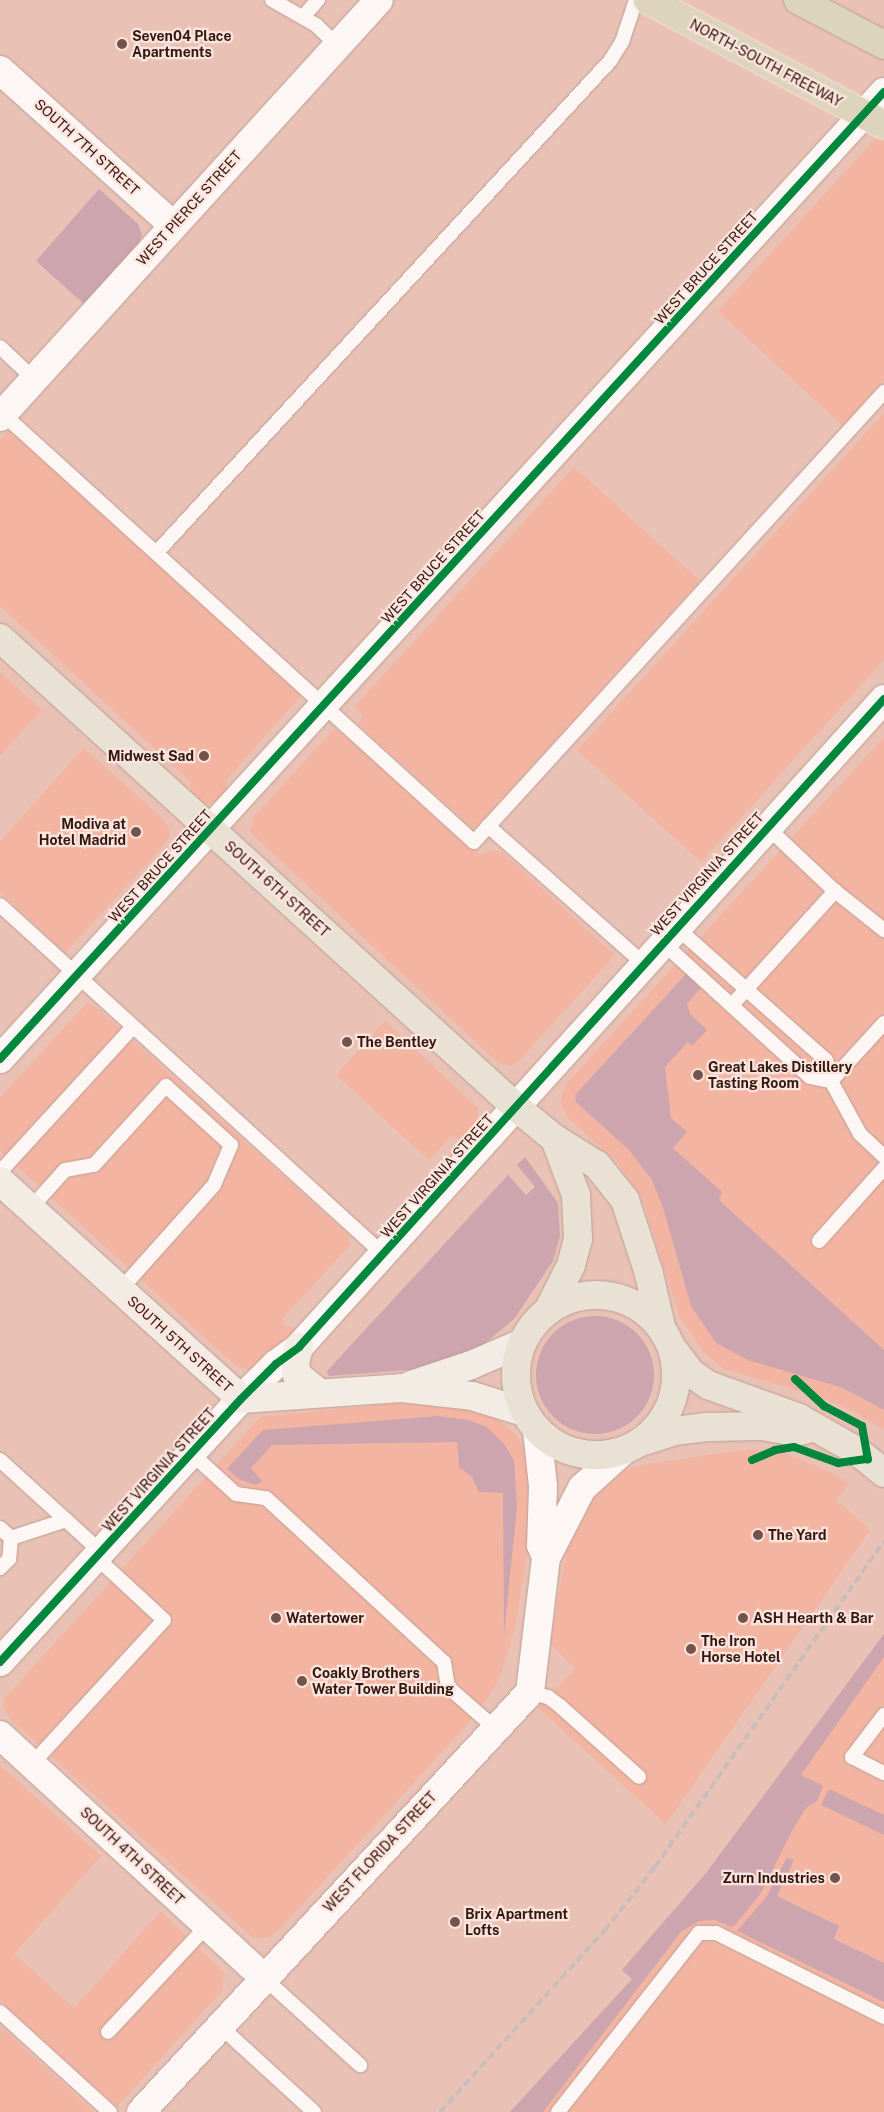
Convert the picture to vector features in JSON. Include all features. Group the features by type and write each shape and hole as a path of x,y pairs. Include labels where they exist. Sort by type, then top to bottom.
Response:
{"highway":[{"name":"NORTH-SOUTH FREEWAY","path":"648,0 884,125"},
{"path":"798,0 884,45"},
{"path":"824,0 884,39"}],"main road":[{"name":"SOUTH 6TH STREET","path":"0,638 516,1107 555,1139 597,1165 625,1200 649,1274 666,1337 691,1374 708,1385 793,1415 876,1466"},
{"path":"549,1309 571,1265 578,1239 576,1196 555,1139"},
{"path":"630,1447 655,1429 667,1411 675,1390 676,1368 666,1337 643,1310 613,1297 596,1294 572,1298 549,1309 533,1324 522,1343 516,1366 517,1390 530,1421 554,1444 576,1453 600,1455 630,1447 674,1431 709,1427 762,1426 795,1432 814,1428"}],"street":[{"name":"WEST PIERCE STREET","path":"1,415 378,0"},
{"name":"SOUTH 7TH STREET","path":"0,70 173,225"},
{"name":"WEST BRUCE STREET","path":"0,1059 884,92"},
{"name":"WEST VIRGINIA STREET","path":"0,1662 240,1400 276,1364 299,1347 669,934 884,699"},
{"name":"SOUTH 5TH STREET","path":"0,1181 240,1400 401,1388 472,1396 530,1421"},
{"name":"SOUTH 5TH STREET","path":"401,1388 471,1365 522,1343"},
{"path":"299,1347 295,1363 297,1375 318,1393"},
{"path":"530,1421 543,1483 541,1545 546,1558"},
{"path":"530,1692 546,1558 582,1488 630,1447"},
{"name":"WEST FLORIDA STREET","path":"142,2112 530,1692"},
{"name":"SOUTH 4TH STREET","path":"0,1735 264,1978"}],"lane":[{"path":"272,0 303,17 338,45"},
{"path":"303,17 318,0"},
{"path":"157,552 610,61 622,42 636,0"},
{"path":"0,347 34,379"},
{"path":"1,415 157,552 474,842 884,392"},
{"path":"488,826 643,963"},
{"path":"767,827 835,891 884,930"},
{"path":"732,1005 835,891"},
{"path":"0,905 383,1254"},
{"path":"669,934 747,988 826,1060 831,1081 860,1134 884,1156"},
{"path":"669,934 732,1005 810,1077 831,1081"},
{"path":"831,1081 884,1023"},
{"path":"0,1172 133,1027"},
{"path":"30,1209 65,1170 94,1165 166,1086 231,1145 214,1185 120,1290"},
{"path":"819,1241 884,1168"},
{"path":"191,1453 236,1494 266,1498 444,1662 448,1687 495,1728"},
{"path":"0,1460 66,1520 164,1620 32,1764"},
{"path":"11,1538 66,1520"},
{"path":"0,1528 11,1538"},
{"path":"0,1568 9,1559 11,1538"},
{"path":"530,1692 548,1697 560,1706 639,1778"},
{"path":"884,1715 852,1757 884,1773"},
{"path":"108,2032 207,1926"},
{"path":"558,2112 699,1933 716,1934 884,2017"},
{"path":"264,1978 360,2065"},
{"path":"0,2012 110,2112"},
{"path":"221,2027 314,2112"}],"shaded area":[{"path":"884,129 884,381 843,426 718,311"},
{"path":"99,189 138,224 142,235 138,245 84,304 36,261"},
{"path":"884,413 884,660 701,862 577,750"},
{"path":"10,430 304,693 227,779 227,792 217,803 206,804 192,794 190,781 0,606 0,440"},
{"path":"574,467 700,581 474,830 358,724 363,718 355,706"},
{"path":"0,672 42,710 0,756"},
{"path":"334,729 347,734 481,855 491,850 502,852 615,955 518,1062 510,1066 497,1062 250,832 254,817"},
{"path":"884,737 884,1430 855,1412 820,1397 724,1369 704,1353 679,1316 642,1198 617,1162 568,1118 560,1103 565,1085"},
{"path":"84,748 166,822 170,832 168,840 159,851 65,953 0,891 0,841"},
{"path":"687,973 702,987 687,1004 690,1014 707,1030 692,1046 688,1042 665,1067 671,1118 687,1132 673,1148 722,1192 719,1200 884,1350 884,1410 843,1388 748,1360 716,1343 691,1306 663,1208 652,1180 629,1150 576,1102 575,1095"},
{"path":"87,1003 96,1007 346,1233 351,1244 283,1318 284,1326 298,1328 253,1371 236,1366 0,1151 0,1097"},
{"path":"385,1021 478,1108 477,1132 468,1142 451,1136 429,1160 336,1075"},
{"path":"525,1157 558,1203 560,1236 553,1261 514,1319 482,1346 421,1369 328,1376 327,1371 508,1175 526,1195 535,1187 517,1165"},
{"path":"595,1316 618,1320 637,1333 650,1352 654,1375 650,1398 637,1417 618,1430 595,1434 572,1430 553,1417 540,1398 536,1375 540,1352 553,1333 572,1320"},
{"path":"420,1401 489,1411 518,1437 529,1459 530,1537 516,1623 501,1675 488,1698 466,1726 278,1931 267,1938 253,1938 11,1720 4,1708 4,1699 260,1417"},
{"path":"438,1416 468,1420 487,1427 505,1445 514,1461 517,1507 504,1635 503,1493 479,1492 472,1477 459,1467 457,1442 272,1445 251,1468 262,1481 257,1485 240,1480 227,1469 263,1430"},
{"path":"742,1450 780,1451 839,1476 849,1485 836,1499 870,1530 666,1824 538,1708 575,1669 550,1643 567,1547 579,1510 614,1475 641,1465"},
{"path":"884,1634 884,2112 510,2112 632,1979 622,1970 706,1873"},
{"path":"884,1634 884,1657 801,1775 823,1786 817,1801 806,1808 794,1827 761,1893 735,1925 731,1927 715,1920 699,1921 681,1932 543,2112 510,2112 632,1979 622,1970 706,1873"},
{"path":"0,1765 101,1856 14,1954 74,2008 161,1911 224,1973 222,1991 117,2107 0,2001"},
{"path":"829,1789 884,1815 884,1835 821,1805"},
{"path":"787,1857 794,1860 777,1896 839,1926 834,1939 884,1963 884,2002 737,1931 767,1896"},
{"path":"0,2026 94,2112 0,2112"}],"railway":[{"path":"440,2112 605,1930 655,1867 884,1541"}],"cycle path":[{"path":"0,1059 884,92"},
{"path":"0,1662 241,1399 276,1364 299,1347 884,699"},
{"path":"795,1379 824,1406 862,1426 868,1459"},
{"path":"752,1460 775,1450 794,1447 838,1463 868,1459"}],"place":[{"name":"Seven04 Place Apartments","path":"122,44"},
{"name":"Midwest Sad","path":"204,756"},
{"name":"Modiva at Hotel Madrid","path":"136,832"},
{"name":"The Bentley","path":"347,1042"},
{"name":"Great Lakes Distillery Tasting Room","path":"698,1075"},
{"name":"The Yard","path":"758,1535"},
{"name":"Watertower","path":"276,1618"},
{"name":"ASH Hearth & Bar","path":"743,1618"},
{"name":"The Iron Horse Hotel","path":"691,1649"},
{"name":"Coakly Brothers Water Tower Building","path":"302,1681"},
{"name":"Zurn Industries","path":"835,1878"},
{"name":"Brix Apartment Lofts","path":"455,1922"}]}
